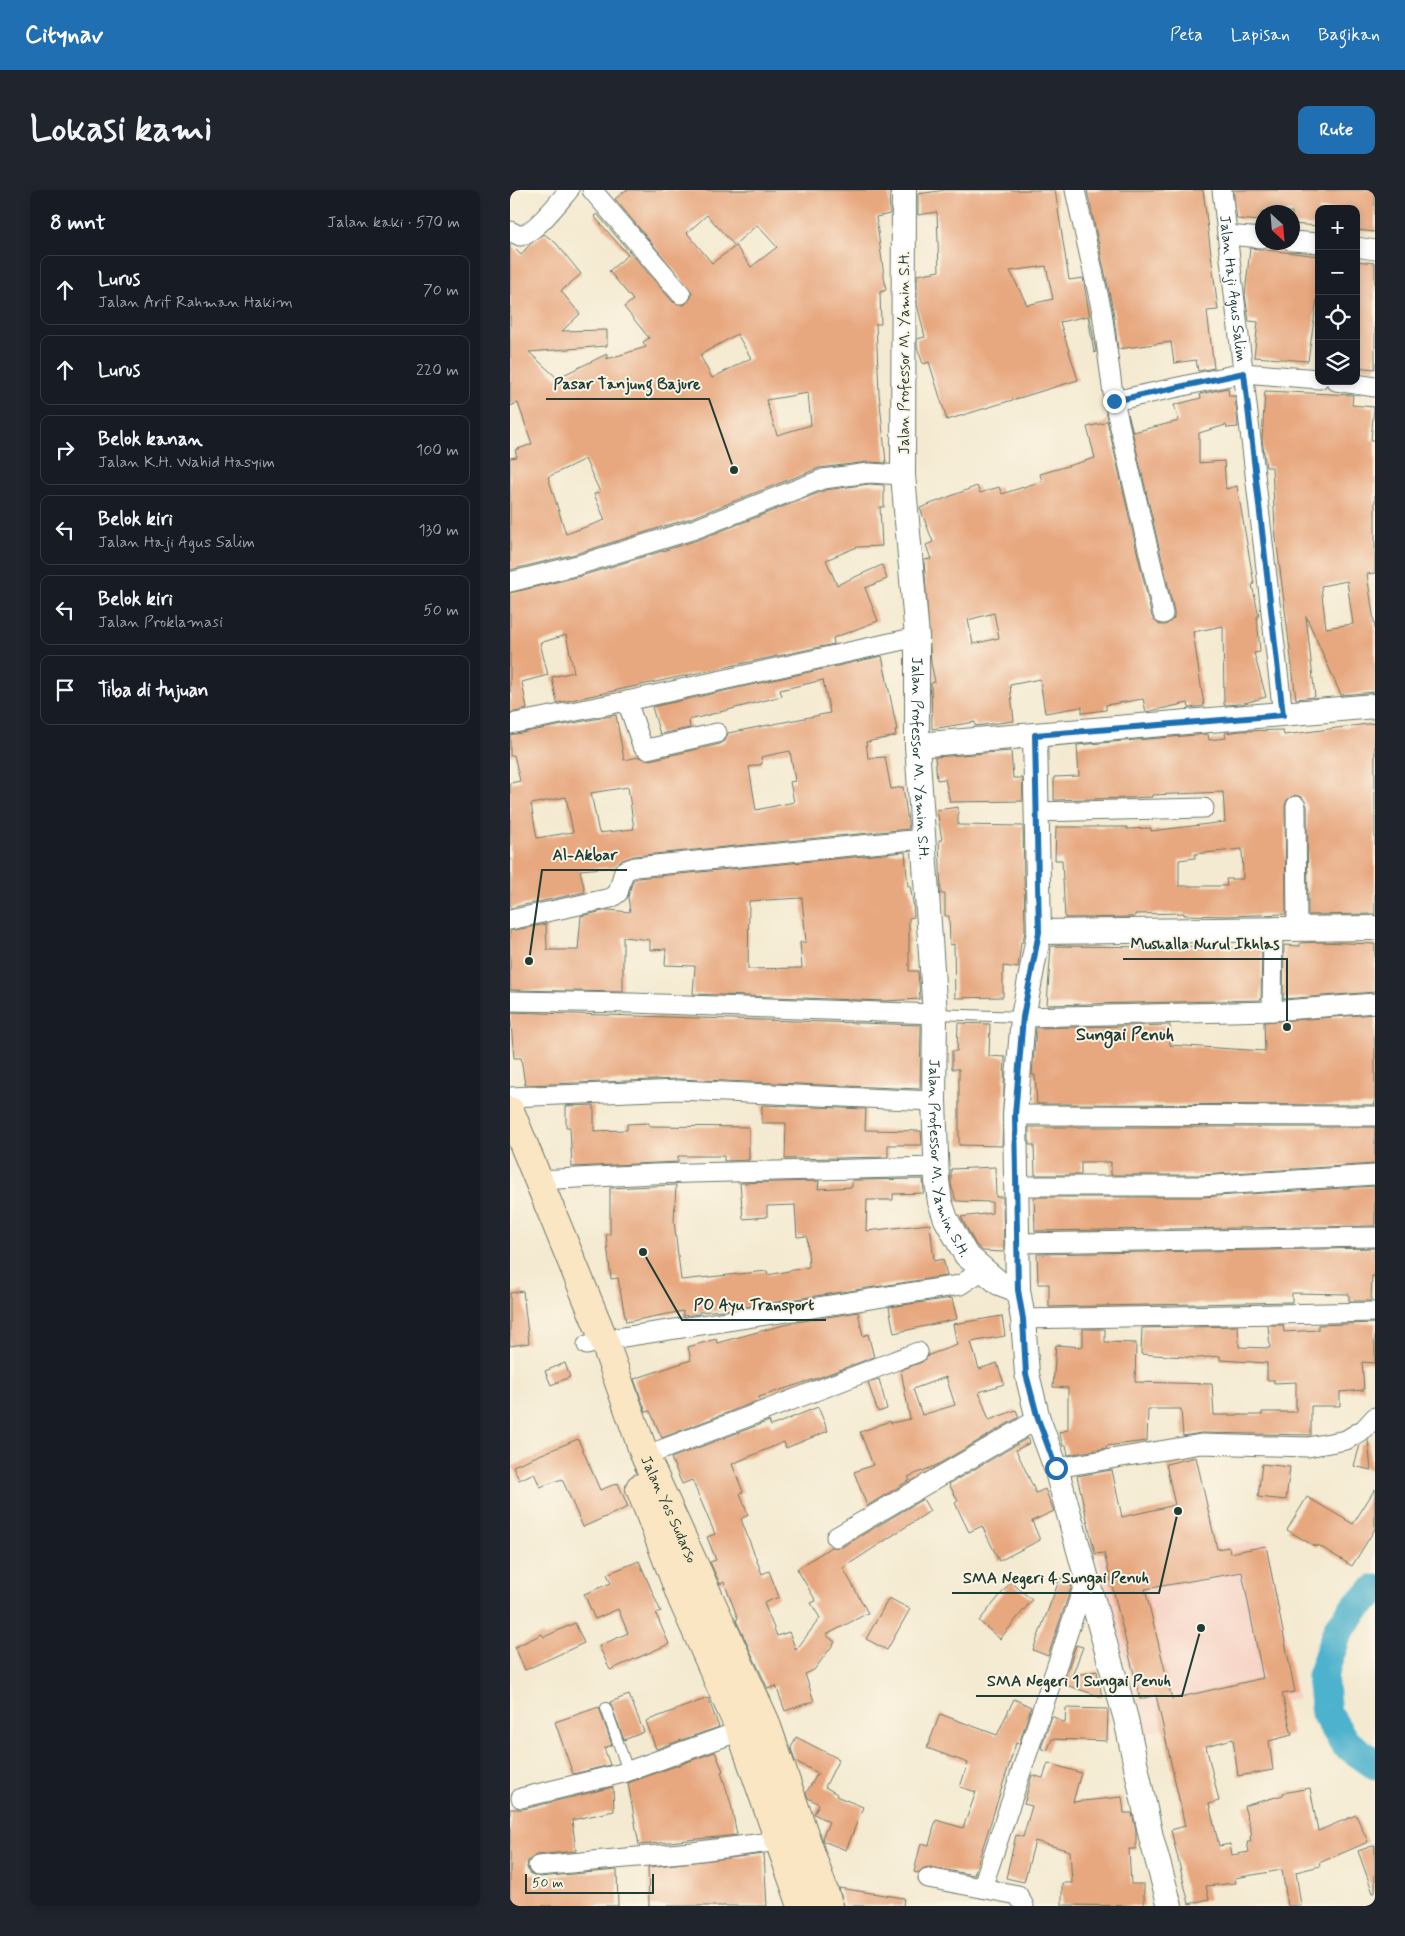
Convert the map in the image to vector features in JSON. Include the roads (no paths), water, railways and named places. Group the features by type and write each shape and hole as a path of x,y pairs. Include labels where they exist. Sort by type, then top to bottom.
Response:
{"main road":[{"name":"Jalan Yos Sudarso","path":"510,1111 539,1180 596,1342 682,1599 753,1726 779,1841 802,1906"},
{"name":"Jalan Yos Sudarso","path":"510,1157 596,1342 645,1456 753,1726 829,1906"}],"street":[{"path":"510,231 523,235 547,216 570,190"},
{"path":"592,190 681,294"},
{"name":"Jalan Professor M. Yamin S.H.","path":"904,190 904,475 917,637 917,745 935,1014 934,1102 936,1167 940,1202 946,1219 966,1255 999,1283 1018,1290"},
{"path":"1075,190 1102,312 1114,401 1164,614"},
{"name":"Jalan Haji Agus Salim","path":"1222,190 1283,715"},
{"path":"1227,235 1255,237"},
{"path":"1300,242 1315,243"},
{"path":"1360,248 1375,250"},
{"path":"1114,401 1244,373 1315,377"},
{"path":"1360,384 1375,387"},
{"path":"510,582 578,565 695,529 823,479 869,473 904,475"},
{"path":"510,724 628,701 917,637"},
{"path":"628,701 642,744 647,749 717,733"},
{"path":"917,745 1375,706"},
{"path":"1035,735 1035,812 1039,932 1023,1017 1015,1115 1018,1290 1023,1319 1026,1374 1038,1419 1056,1468 1126,1719 1151,1837 1170,1906"},
{"path":"1296,806 1296,929"},
{"path":"1035,812 1204,808"},
{"path":"510,920 611,898 618,893 624,871 635,867 923,839"},
{"path":"1039,932 1375,928"},
{"path":"1272,1011 1273,930"},
{"path":"510,1002 622,1003 935,1014"},
{"path":"1023,1017 1272,1011 1375,1003"},
{"path":"510,1097 678,1090 934,1102"},
{"path":"1015,1115 1375,1116"},
{"path":"539,1180 653,1174 936,1167"},
{"path":"1016,1186 1202,1186 1375,1175"},
{"path":"1018,1243 1375,1237"},
{"path":"596,1342 960,1284 982,1270"},
{"path":"1023,1319 1375,1312"},
{"path":"645,1456 918,1352"},
{"path":"1056,1468 1201,1444 1308,1447 1346,1440 1364,1429 1375,1417"},
{"path":"836,1537 1038,1419"},
{"path":"982,1888 1086,1579"},
{"path":"521,1798 628,1772 753,1726"},
{"path":"538,1866 692,1852 779,1841"},
{"path":"928,1878 1018,1896 1024,1906"}],"lane":[{"path":"935,1014 1023,1017"},
{"path":"606,1708 628,1772"}],"waterway":[{"path":"1375,1590 1356,1607 1338,1630 1322,1676 1326,1713 1345,1743 1375,1764"}],"place":[{"name":"Pasar Tanjung Bajure","path":"734,470"},
{"name":"Al-Akbar","path":"529,961"},
{"name":"Mushalla Nurul Ikhlas","path":"1287,1027"},
{"name":"PO Ayu Transport","path":"643,1252"},
{"name":"SMA Negeri 4 Sungai Penuh","path":"1178,1511"},
{"name":"SMA Negeri 1 Sungai Penuh","path":"1201,1628"}],"district":[{"name":"Sungai Penuh","path":"1125,1034"}]}
